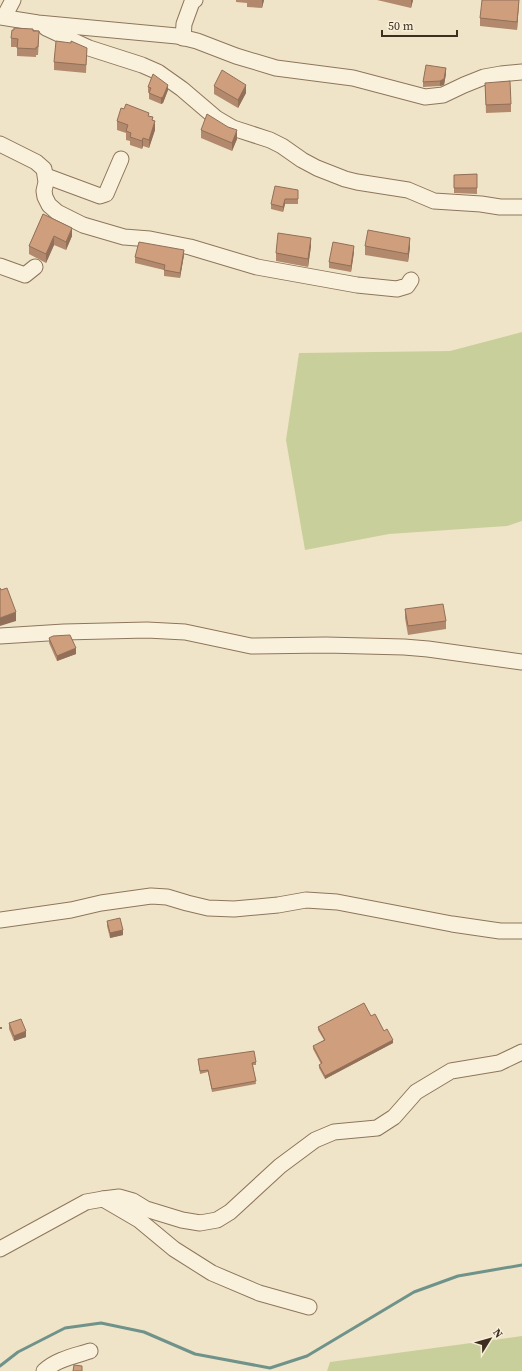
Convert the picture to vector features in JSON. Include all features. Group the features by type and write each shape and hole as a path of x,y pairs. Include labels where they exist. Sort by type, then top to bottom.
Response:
{"street":[{"path":"13,0 2,17 38,23 183,38 276,68 353,78 425,97 443,95 484,77 522,72"},
{"path":"183,38 184,24 192,2 195,0"},
{"path":"38,23 69,40 158,72 182,89 216,118 233,128 270,140 317,168 345,179 408,190 434,201 481,204 500,207 522,207"},
{"path":"0,144 36,162 44,169 46,176 44,191 45,197 49,204 56,212 83,224 124,236 150,239 190,247 257,266 357,285 398,289 407,286 411,280"},
{"path":"46,176 100,196 106,194 121,160"},
{"path":"0,266 25,274 35,267"},
{"path":"0,636 64,632 147,630 185,632 251,646 326,645 428,649 522,662"},
{"path":"0,920 71,910 101,903 151,896 168,897 187,904 208,908 234,909 278,905 306,900 337,902 452,924 500,931 522,931"},
{"path":"0,1249 86,1202 103,1199 119,1197 133,1201 146,1209 194,1222 200,1223 217,1220 230,1212 280,1166 315,1140 334,1132 377,1128 394,1116 416,1092 451,1071 499,1063 522,1052"},
{"path":"103,1199 139,1220 174,1249 212,1273 259,1293 308,1307"},
{"path":"44,1371 62,1360 90,1351"}],"green space":[{"path":"522,332 522,521 507,526 389,534 305,550 286,440 299,353 450,351"},
{"path":"522,1336 522,1371 327,1371 330,1362"}],"building":[{"path":"482,0 519,0 517,22 480,18"},
{"path":"14,28 33,29 33,31 39,31 38,47 36,47 36,49 17,48 18,39 11,38 12,30 14,30"},
{"path":"56,41 71,43 71,41 87,48 86,65 54,62"},
{"path":"426,65 446,68 444,79 440,81 423,82"},
{"path":"222,70 246,85 238,100 214,86"},
{"path":"153,74 168,85 163,97 161,98 149,93 151,88 148,87"},
{"path":"510,81 511,104 486,105 485,83"},
{"path":"126,104 149,113 148,116 153,117 152,120 155,121 149,140 143,138 142,141 130,137 131,133 126,131 128,125 117,121 121,108 124,109"},
{"path":"207,114 228,127 237,130 232,143 201,130"},
{"path":"477,174 477,188 454,188 454,175"},
{"path":"275,186 298,190 298,199 285,199 283,207 271,204"},
{"path":"43,214 72,228 66,242 54,236 46,254 29,246"},
{"path":"368,230 410,238 408,254 365,246"},
{"path":"278,233 311,238 308,259 276,253"},
{"path":"139,242 184,250 180,273 164,270 165,265 135,257"},
{"path":"333,242 354,246 351,266 329,262"},
{"path":"0,588 1,590 7,588 16,612 0,618"},
{"path":"443,604 446,621 408,626 405,609"},
{"path":"70,635 76,648 57,656 49,638 53,636"},
{"path":"120,918 123,930 110,933 107,921"},
{"path":"364,1003 371,1016 375,1014 384,1031 387,1029 393,1040 325,1076 319,1065 322,1063 313,1046 325,1040 318,1027"},
{"path":"21,1019 26,1031 14,1036 9,1023"},
{"path":"254,1051 256,1062 252,1063 256,1081 212,1089 208,1070 200,1071 198,1059"},
{"path":"74,1365 82,1366 82,1371 73,1371"}],"waterway":[{"path":"0,1366 18,1352 65,1328 101,1323 144,1332 195,1354 270,1368 307,1356 414,1292 458,1276 522,1265"}]}
